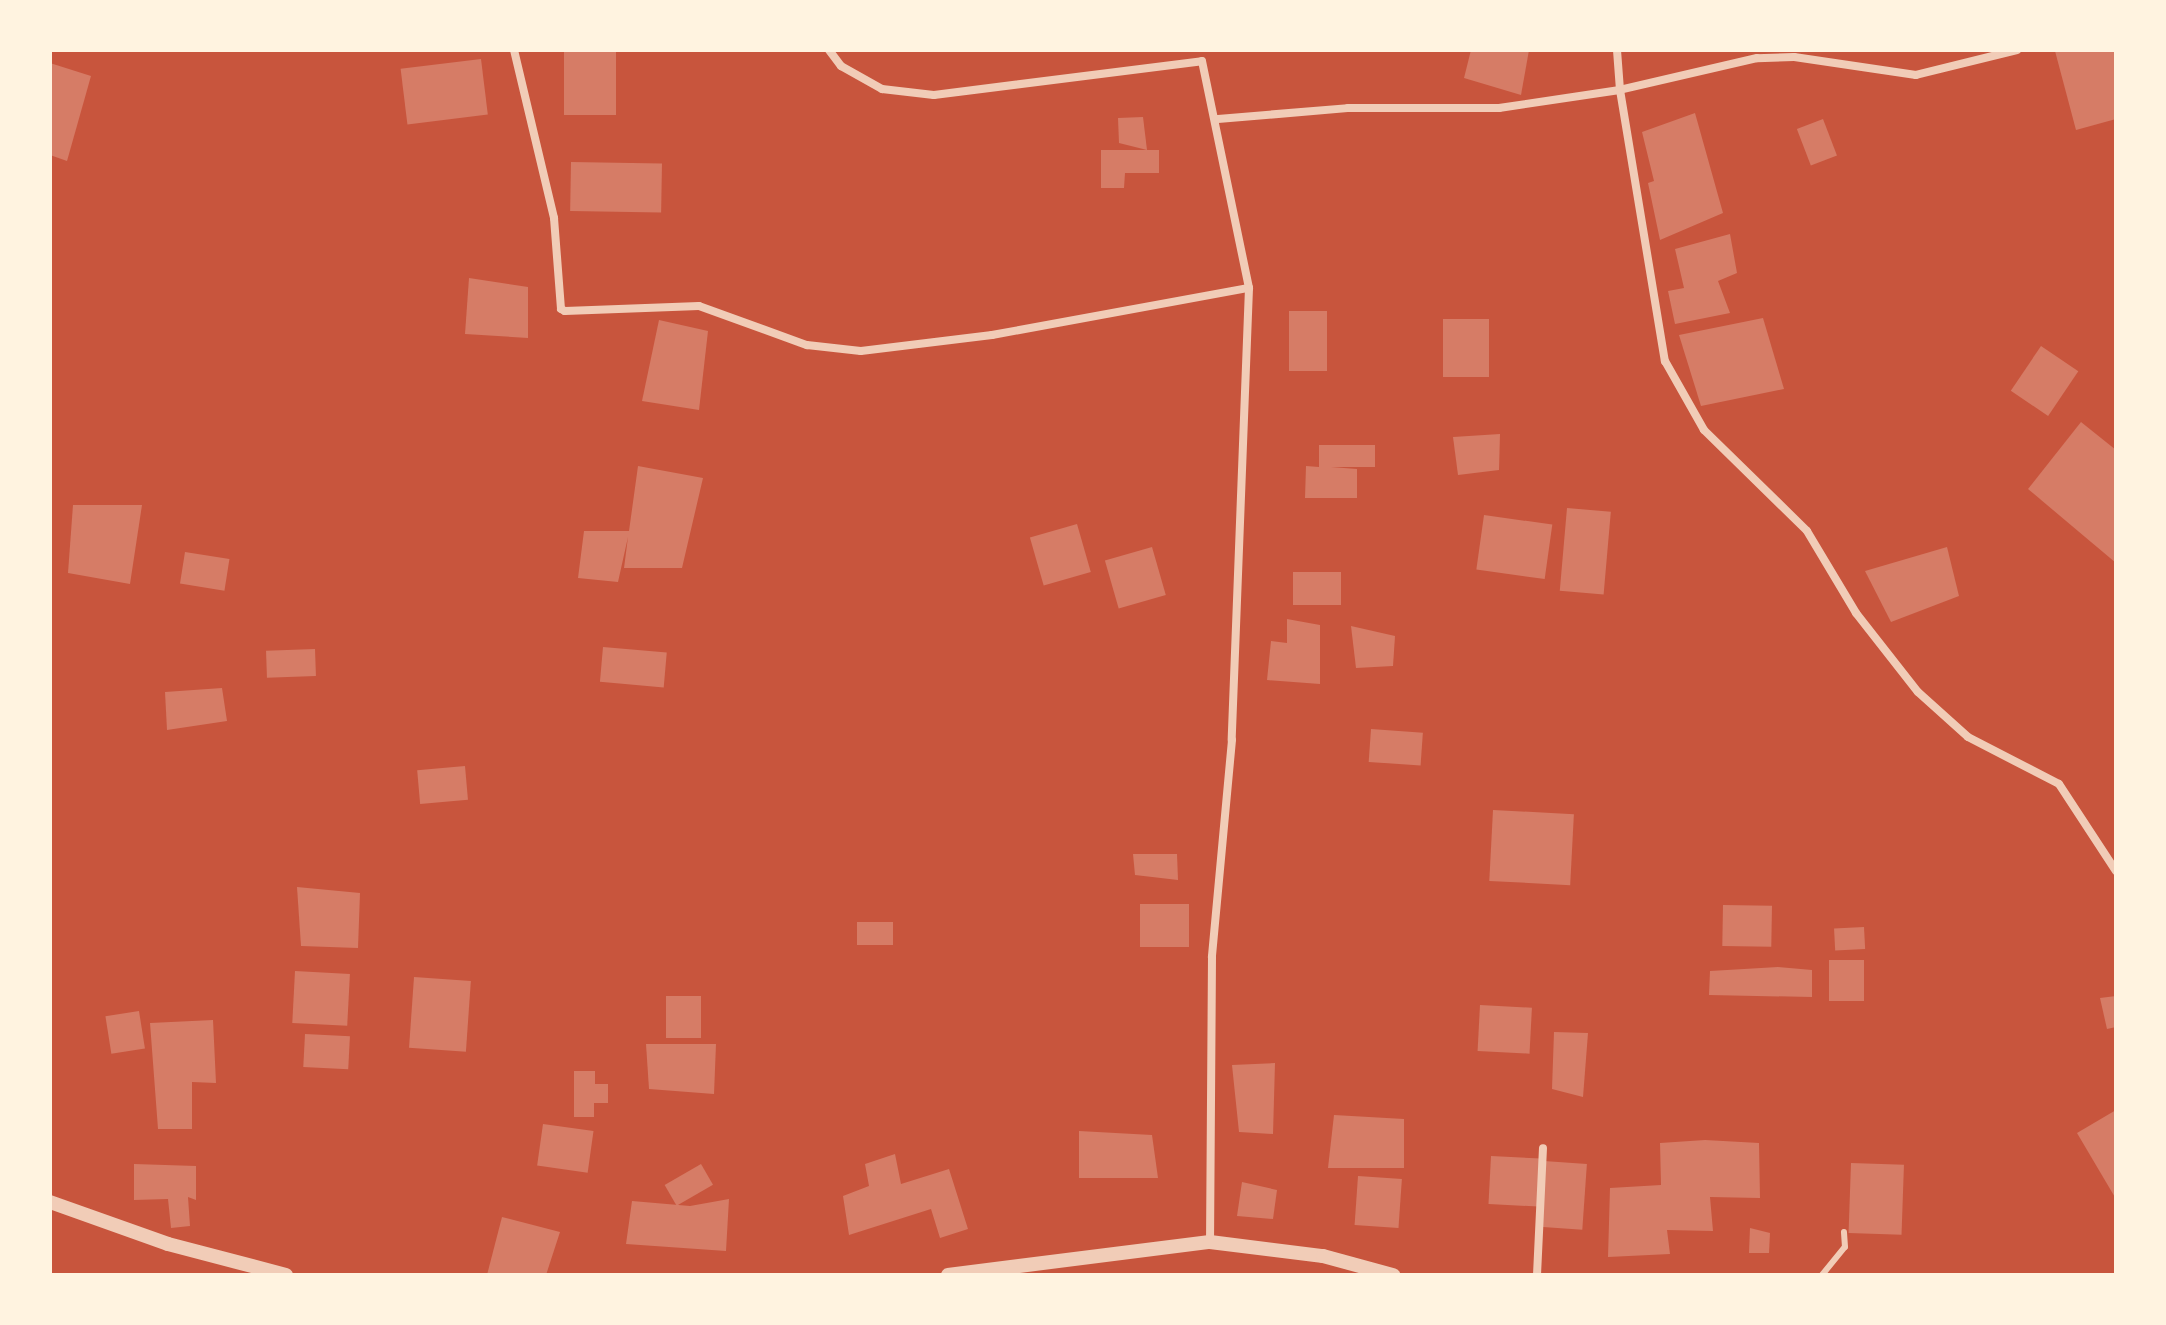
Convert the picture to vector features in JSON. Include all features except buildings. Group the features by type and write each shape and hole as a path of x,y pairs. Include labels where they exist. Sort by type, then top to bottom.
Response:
{"street":[{"path":"514,50 554,218 565,311 699,306 807,345 861,351 992,335 1249,288"},
{"path":"829,50 841,66 882,89 934,95 1202,61"},
{"path":"1199,50 1218,119 1249,288 1232,740 1212,957 1210,1242"},
{"path":"1617,50 1620,90 1665,361 1704,430 1807,531 1856,613 1918,692 1968,737 2059,784 2084,815 2116,871"},
{"path":"1218,119 1348,108 1499,108 1620,90 1757,58 1794,57 1916,75 2017,50"},
{"path":"1537,1275 1543,1148"},
{"path":"50,1202 168,1244 286,1275"},
{"path":"948,1275 1210,1242 1323,1256 1393,1275"}],"lane":[{"path":"1822,1275 1845,1247 1844,1232"}]}
